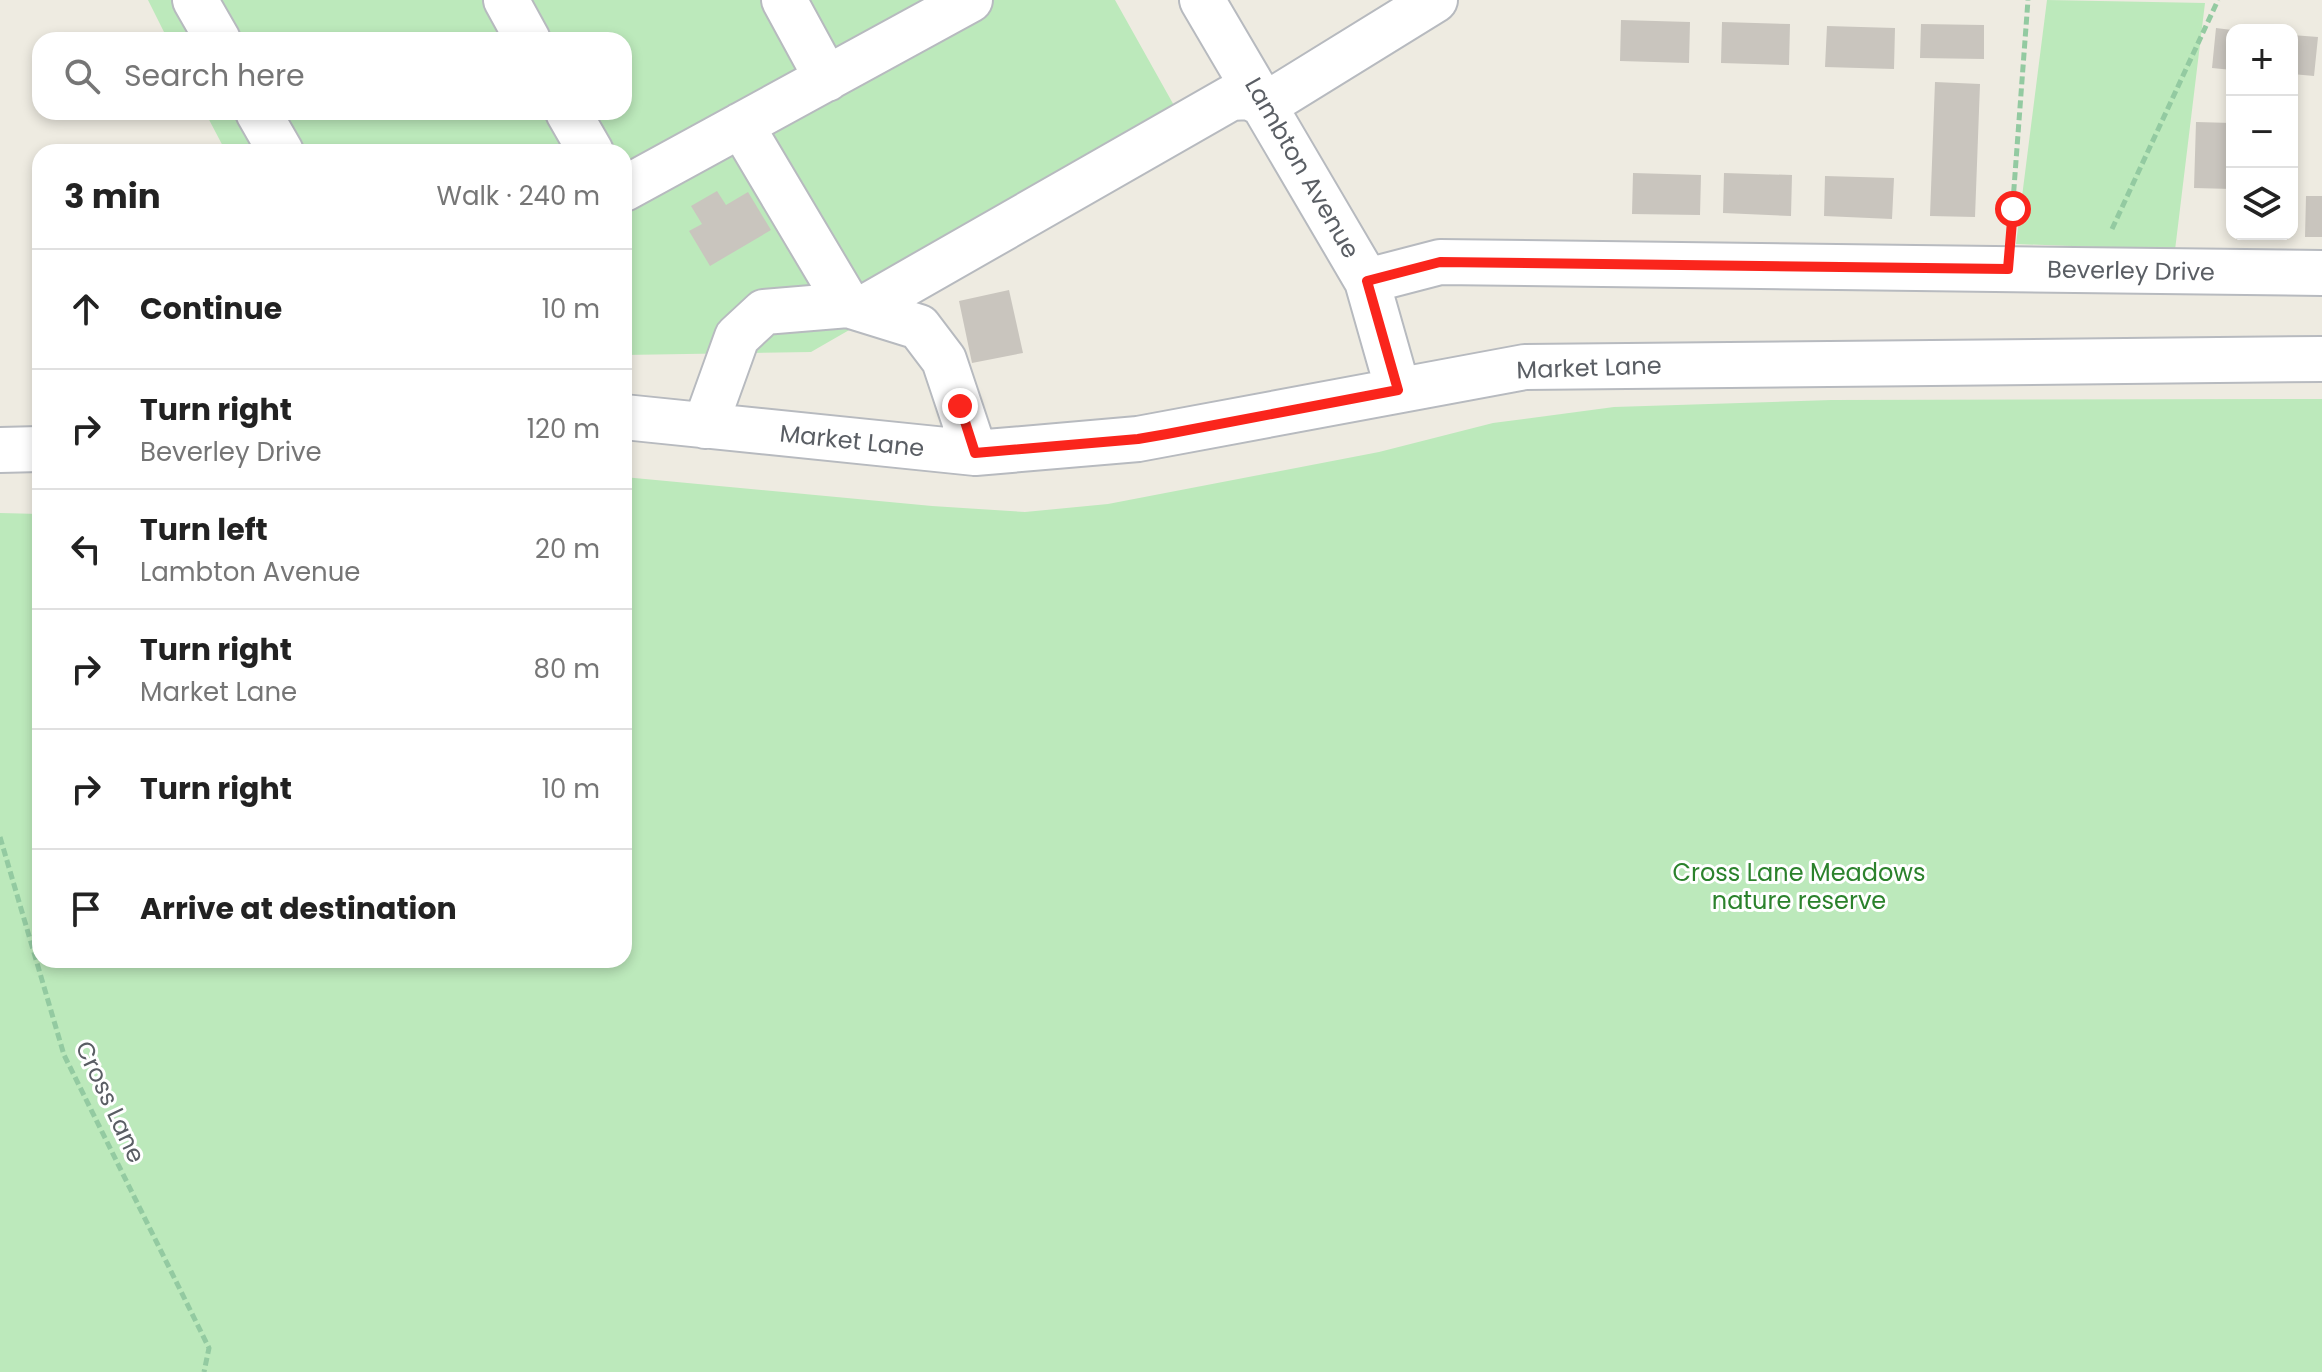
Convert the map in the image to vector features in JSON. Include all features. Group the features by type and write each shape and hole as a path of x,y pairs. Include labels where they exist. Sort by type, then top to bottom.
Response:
{"street":[{"path":"195,0 213,32"},
{"path":"506,0 524,32"},
{"path":"784,0 827,79"},
{"path":"632,185 970,0"},
{"name":"Lambton Avenue","path":"1202,0 1367,281 1398,390"},
{"path":"855,307 1231,98 1249,97 1265,105 1435,0"},
{"path":"263,120 276,144"},
{"path":"573,120 586,144"},
{"path":"741,125 855,307"},
{"name":"Beverley Drive","path":"1367,281 1440,262 2322,273"},
{"path":"705,426 737,337 764,312 855,307 919,327 944,360 975,453"},
{"name":"Market Lane","path":"632,418 975,453 1138,439 1525,367 2322,359"},
{"path":"0,450 32,449"}],"path":[{"path":"2008,269 2028,0"},
{"path":"2093,270 2218,0"},
{"name":"Cross Lane","path":"0,837 32,946"},
{"name":"Cross Lane","path":"38,968 64,1055 209,1348 204,1372"}],"green space":[{"path":"148,0 1115,0 1190,134 811,352 632,355 632,144 222,144 209,120 632,120 632,32 164,32"},
{"path":"2047,0 2205,3 2175,250 2016,244"},
{"name":"Cross Lane Meadows nature reserve","path":"2322,399 2322,1372 0,1372 0,513 32,514 32,968 632,968 632,478 1025,512 1108,504 1379,452 1493,423 1614,407 1831,400"}],"building":[{"path":"1621,20 1690,22 1689,63 1620,61"},
{"path":"1722,22 1790,24 1789,65 1721,63"},
{"path":"1921,24 1984,25 1984,59 1920,58"},
{"path":"1827,26 1895,28 1894,69 1825,67"},
{"path":"2216,28 2226,29 2226,69 2212,68"},
{"path":"2298,35 2318,37 2314,76 2298,75"},
{"path":"1935,82 1980,84 1975,217 1930,216"},
{"path":"2196,122 2226,123 2226,189 2194,188"},
{"path":"1633,173 1701,175 1700,215 1632,214"},
{"path":"1724,173 1792,175 1791,216 1723,213"},
{"path":"1825,176 1894,178 1892,219 1824,216"},
{"path":"717,191 726,205 748,192 771,230 710,266 689,231 702,224 691,206"},
{"path":"2306,196 2322,196 2322,237 2305,237"},
{"path":"1009,290 1023,353 972,363 959,301"}],"route":[{"path":"960,406 975,453 1167,434 1398,390 1367,281 1440,262 2008,269 2013,209"}]}
